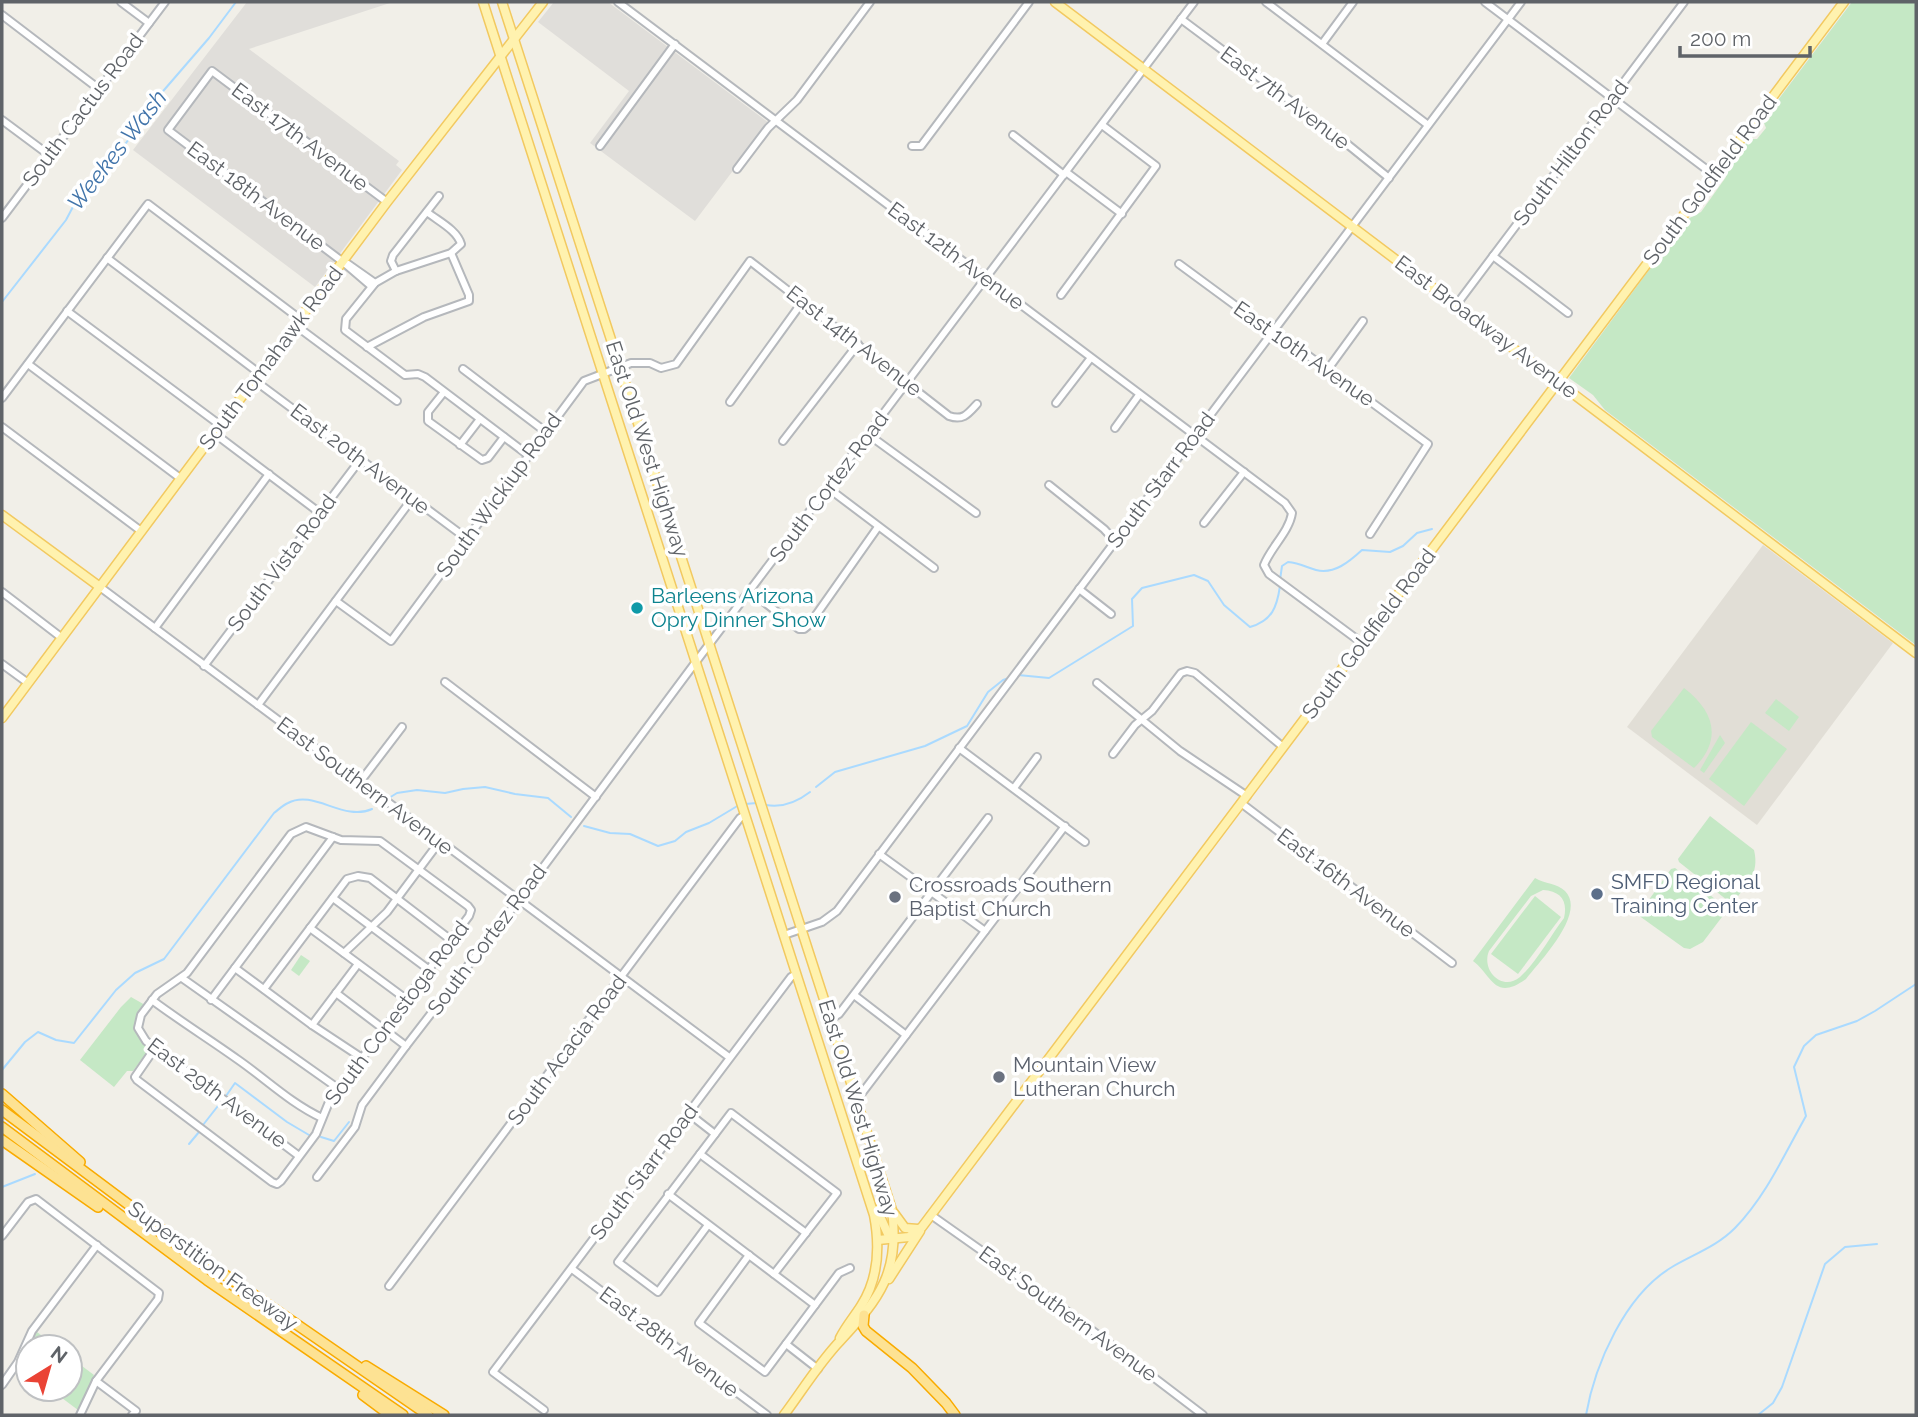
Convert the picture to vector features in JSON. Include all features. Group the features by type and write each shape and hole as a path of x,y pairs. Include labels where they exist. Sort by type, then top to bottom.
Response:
{"highway":[{"path":"2,1094 125,1203"},
{"name":"Superstition Freeway","path":"2,1110 260,1301 428,1415"},
{"name":"Superstition Freeway","path":"2,1127 207,1280 403,1415"},
{"path":"2,1140 145,1241 207,1280"},
{"path":"260,1301 444,1415"},
{"path":"864,1315 863,1326 866,1331 912,1368 946,1402 955,1415"},
{"path":"316,1356 390,1415"}],"main road":[{"name":"East Old West Highway","path":"483,2 874,1214 878,1240 876,1266 868,1293 846,1325 839,1341"},
{"name":"East Old West Highway","path":"502,2 892,1210 894,1255 881,1290 864,1315 839,1341"},
{"name":"South Tomahawk Road","path":"2,718 387,202 543,2"},
{"name":"East Broadway Avenue","path":"1055,2 1916,653"},
{"name":"South Goldfield Road","path":"878,1240 909,1237 922,1227 1844,2"},
{"name":"East Southern Avenue","path":"2,515 100,587"},
{"path":"863,1179 888,1234 895,1239"},
{"path":"892,1210 905,1228 913,1231 922,1227"},
{"path":"881,1290 907,1254 922,1227"},
{"path":"784,1415 839,1341"}],"street":[{"path":"121,2 149,23"},
{"name":"South Cactus Road","path":"2,218 165,2"},
{"name":"East 12th Avenue","path":"618,2 1285,503 1292,513 1291,521 1264,565 1269,574 1362,643"},
{"path":"737,169 776,120 797,100 870,2"},
{"path":"912,146 921,146 1029,2"},
{"name":"South Cortez Road","path":"317,1177 355,1127 362,1105 406,1046 1195,2"},
{"path":"1266,2 1429,125"},
{"path":"1322,44 1353,2"},
{"path":"1485,2 1714,174"},
{"name":"South Starr Road","path":"784,935 822,922 832,915 1521,2"},
{"name":"South Hilton Road","path":"1457,304 1684,2"},
{"path":"2,15 99,89"},
{"name":"East 7th Avenue","path":"1181,19 1389,178"},
{"path":"600,146 675,44"},
{"name":"East 17th Avenue","path":"168,130 212,71 387,202"},
{"path":"2,120 49,155"},
{"path":"1060,295 1156,166 1102,125"},
{"name":"East 18th Avenue","path":"168,130 373,285"},
{"path":"1013,135 1122,214"},
{"path":"396,271 391,261 393,255 439,196"},
{"path":"2,398 148,204 397,401"},
{"path":"426,212 449,229 461,244 451,253 396,271 373,285 345,318 345,330 405,375 418,374 528,455"},
{"path":"367,347 424,317 469,300 451,253"},
{"path":"1493,256 1568,313"},
{"name":"East 20th Avenue","path":"107,258 360,460 466,538"},
{"name":"South Wickiup Road","path":"336,601 391,641 584,380 640,361 661,368 676,364 750,261"},
{"name":"East 14th Avenue","path":"750,261 949,416 958,419 965,417 977,404"},
{"name":"East 10th Avenue","path":"1179,264 1328,369 1428,444 1370,534"},
{"path":"730,402 803,300"},
{"path":"67,311 320,513"},
{"path":"1328,369 1363,321"},
{"path":"783,441 858,344"},
{"path":"1056,403 1090,359"},
{"path":"28,364 180,478"},
{"path":"463,369 546,432"},
{"path":"444,392 428,412 427,418 460,444 482,460 488,458 504,437"},
{"path":"1115,428 1139,395"},
{"path":"460,444 480,419"},
{"path":"2,427 141,531"},
{"path":"869,435 976,513"},
{"name":"South Vista Road","path":"204,666 360,460"},
{"path":"1204,523 1244,472"},
{"path":"155,628 269,474"},
{"path":"1049,485 1115,541"},
{"path":"828,488 934,568"},
{"path":"258,705 412,499"},
{"path":"750,591 799,629 804,629 878,527"},
{"name":"East Southern Avenue","path":"100,587 729,1057"},
{"path":"1079,589 1111,614"},
{"path":"2,592 62,638"},
{"path":"2,664 28,683"},
{"path":"1113,754 1135,725 1152,711 1181,673 1187,671 1195,673 1283,747"},
{"path":"445,682 596,797"},
{"name":"East 16th Avenue","path":"1097,683 1452,963"},
{"path":"360,782 402,727"},
{"path":"959,748 1085,842"},
{"path":"1014,788 1038,757"},
{"name":"South Acacia Road","path":"389,1286 740,818 743,808"},
{"path":"831,1019 839,1014 854,995 988,818"},
{"path":"856,1095 862,1093 1065,826"},
{"path":"322,1118 298,1105 152,1000 162,990 182,978 291,834 301,828 312,827 341,840 380,841 419,869"},
{"path":"211,1000 333,837"},
{"path":"344,953 397,899 440,841"},
{"path":"879,854 985,931"},
{"name":"South Conestoga Road","path":"155,1048 135,1077 277,1184 316,1134 339,1089 471,911 419,869"},
{"path":"264,989 347,879 358,876 370,878 451,940"},
{"path":"333,898 428,970"},
{"path":"310,928 406,999"},
{"path":"312,1025 358,964"},
{"path":"235,968 362,1058"},
{"name":"South Starr Road","path":"544,1410 493,1372 729,1057 796,974"},
{"path":"182,978 339,1089"},
{"path":"336,993 406,1046"},
{"path":"854,995 906,1035"},
{"name":"East 29th Avenue","path":"152,1000 141,1015 138,1028 140,1035 299,1156"},
{"path":"688,1113 715,1134"},
{"path":"708,1225 658,1293 618,1262 731,1113 837,1193 774,1274"},
{"path":"700,1154 806,1233"},
{"path":"668,1194 815,1305"},
{"path":"2,1236 32,1199 97,1245 159,1295 96,1381 80,1415"},
{"name":"East Southern Avenue","path":"931,1215 1060,1306 1203,1415"},
{"path":"2,1385 19,1362 32,1331 97,1245"},
{"path":"749,1255 699,1322 765,1372 839,1273 850,1268"},
{"name":"East 28th Avenue","path":"572,1269 767,1415"},
{"path":"786,1344 818,1369"},
{"path":"96,1381 134,1413"}],"shaded area":[{"path":"247,2 393,2 249,49 399,161 396,165 402,170 315,287 133,150"},
{"path":"554,2 608,2 769,123 695,221 590,143 629,91 538,22"},
{"path":"1763,545 1893,643 1757,825 1627,727"}],"green space":[{"path":"1852,2 1916,2 1916,645 1605,410 1593,395 1569,378 1686,220 1701,212 1726,177 1728,164 1750,139 1757,139 1766,128 1763,120"},
{"path":"1684,688 1702,706 1711,726 1709,746 1694,768 1652,737 1651,731"},
{"path":"1776,699 1799,717 1789,731 1765,713"},
{"path":"1751,722 1787,749 1744,806 1709,779"},
{"path":"1720,735 1725,743 1704,773 1700,770"},
{"path":"1710,816 1754,850 1753,873 1732,904 1678,859"},
{"path":"1675,868 1728,909 1703,942 1690,949 1684,948 1638,915 1671,869"},
{"path":"1535,878 1565,891 1570,900 1566,924 1526,979 1507,988 1500,987 1473,961","holes":["1543,890 1554,892 1562,898 1564,918 1538,957 1520,977 1513,981 1500,980 1488,965 1489,951 1531,896"]},
{"path":"1535,896 1561,917 1518,974 1491,954"},
{"path":"301,955 310,961 299,976 291,970"},
{"path":"131,997 145,1005 137,1018 136,1028 150,1048 133,1071 127,1071 114,1087 80,1060"},
{"path":"84,1368 94,1375 84,1397"},
{"path":"69,1403 81,1403 78,1410"}],"waterway":[{"name":"Weekes Wash","path":"2,302 66,220 76,201 94,179 105,171 129,139 139,119 209,38 236,2"},
{"path":"1280,580 1282,566 1288,562 1329,571 1362,550 1390,552 1403,546 1417,533 1432,529"},
{"path":"1018,675 1049,678 1133,626 1132,599 1142,588 1194,575 1208,581 1224,605 1250,627 1264,621 1272,612 1280,586"},
{"path":"816,787 835,772 925,746 967,726 988,692 1009,678"},
{"path":"389,798 397,793 417,790 445,793 485,787 548,798 571,817"},
{"path":"766,805 789,803 810,792"},
{"path":"2,1070 25,1042 38,1032 56,1040 74,1043 116,990 135,973 164,959 282,806 298,800 308,800 350,812 372,809"},
{"path":"745,804 757,803"},
{"path":"584,826 610,833 630,834 658,846 675,841 686,832 709,823 739,805"},
{"path":"1586,1415 1605,1353 1615,1332 1640,1295 1655,1279 1672,1267 1728,1235 1746,1216 1774,1175 1806,1116 1794,1067 1804,1046 1816,1035 1857,1021 1916,984"},
{"path":"226,1096 235,1083 309,1135"},
{"path":"203,1125 221,1102"},
{"path":"321,1137 334,1141 349,1122"},
{"path":"189,1144 199,1132"},
{"path":"2,1187 35,1174"},
{"path":"1758,1415 1773,1403 1782,1387 1825,1264 1845,1247 1877,1244"}],"place":[{"name":"Barleens Arizona Opry Dinner Show","path":"637,608"},
{"name":"SMFD Regional Training Center","path":"1597,894"},
{"name":"Crossroads Southern Baptist Church","path":"895,897"},
{"name":"Mountain View Lutheran Church","path":"999,1077"}]}
